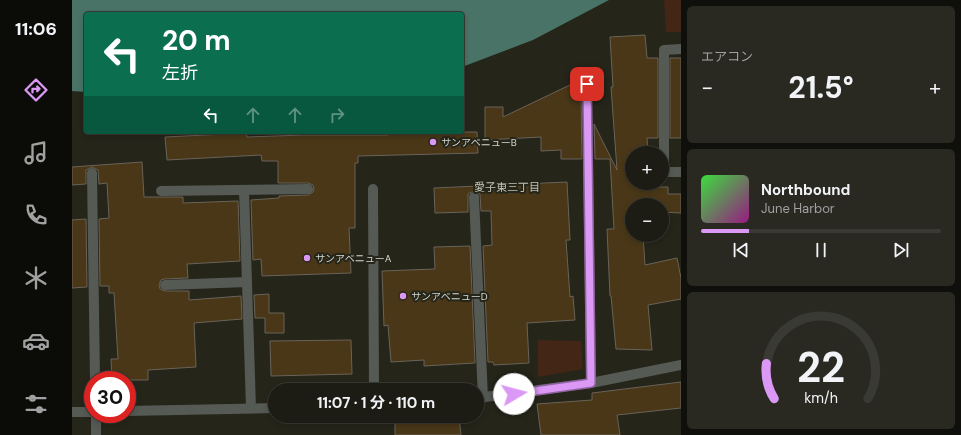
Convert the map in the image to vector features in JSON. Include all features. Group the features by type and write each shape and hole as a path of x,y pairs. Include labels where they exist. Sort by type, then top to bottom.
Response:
{"street":[{"path":"681,49 664,50 664,172 681,172"},
{"path":"587,84 591,383"},
{"path":"92,173 95,371"},
{"path":"161,192 308,189"},
{"path":"373,189 374,383"},
{"path":"244,190 251,408"},
{"path":"474,197 480,383"},
{"path":"165,285 247,282"},
{"path":"484,397 591,383 681,365"},
{"path":"136,411 268,408"},
{"path":"72,412 84,412"},
{"path":"96,423 96,435"}],"shaded area":[{"path":"664,0 681,0 681,32 666,32"},
{"path":"538,340 581,341 583,369 538,377"}],"water":[{"path":"72,0 609,0 533,40 464,66 464,12 84,12 84,92 72,91"}],"building":[{"path":"645,35 647,58 658,58 658,138 647,138 648,146 625,146 625,190 668,190 668,194 681,194 681,213 669,212 669,198 625,198 625,242 643,242 645,265 677,258 681,278 681,299 648,305 652,350 616,349 610,296 607,229 614,229 610,159 595,159 594,124 617,170 611,87 613,87 610,37"},
{"path":"670,58 681,58 681,138 670,138"},
{"path":"574,83 581,96 582,159 561,159 561,150 541,151 541,137 485,140 485,107 503,107 503,117"},
{"path":"464,132 477,132 478,153 358,156 358,163 355,163 355,228 349,228 351,273 262,276 261,259 253,260 251,200 279,198 279,196 308,195 313,192 313,185 308,183 278,183 278,161 262,161 261,155 167,160 165,137 226,134 246,134 247,137 464,134"},
{"path":"142,162 144,197 183,197 183,203 238,201 240,261 187,264 188,278 164,279 161,280 159,285 160,289 165,291 189,291 189,300 241,296 242,319 194,323 196,367 148,370 148,380 136,380 136,371 112,371 111,359 118,359 114,293 109,293 109,286 100,286 99,219 109,218 107,183 99,184 98,170 92,167 86,170 86,184 72,185 72,167"},
{"path":"567,182 570,240 566,240 570,297 573,296 575,320 527,323 529,363 494,365 493,362 488,362 483,246 492,245 491,211 481,211 480,194 474,191 468,194 468,212 435,213 434,188"},
{"path":"86,219 87,287 72,288 72,220"},
{"path":"470,246 475,363 424,366 424,360 391,362 388,325 384,326 382,271 435,269 434,247"},
{"path":"269,294 269,313 284,313 284,333 265,333 265,318 255,318 254,295"},
{"path":"351,340 352,374 271,376 270,341"},
{"path":"681,382 681,408 617,415 620,435 541,435 537,404 592,400 592,393"},
{"path":"395,423 460,423 461,435 395,435"}],"place":[{"name":"サンアベニューB","path":"433,142"},
{"name":"サンアベニューA","path":"307,258"},
{"name":"サンアベニューD","path":"403,296"}],"district":[{"name":"愛子東三丁目","path":"507,187"}],"route":[{"path":"514,394 591,383 587,84"}]}
